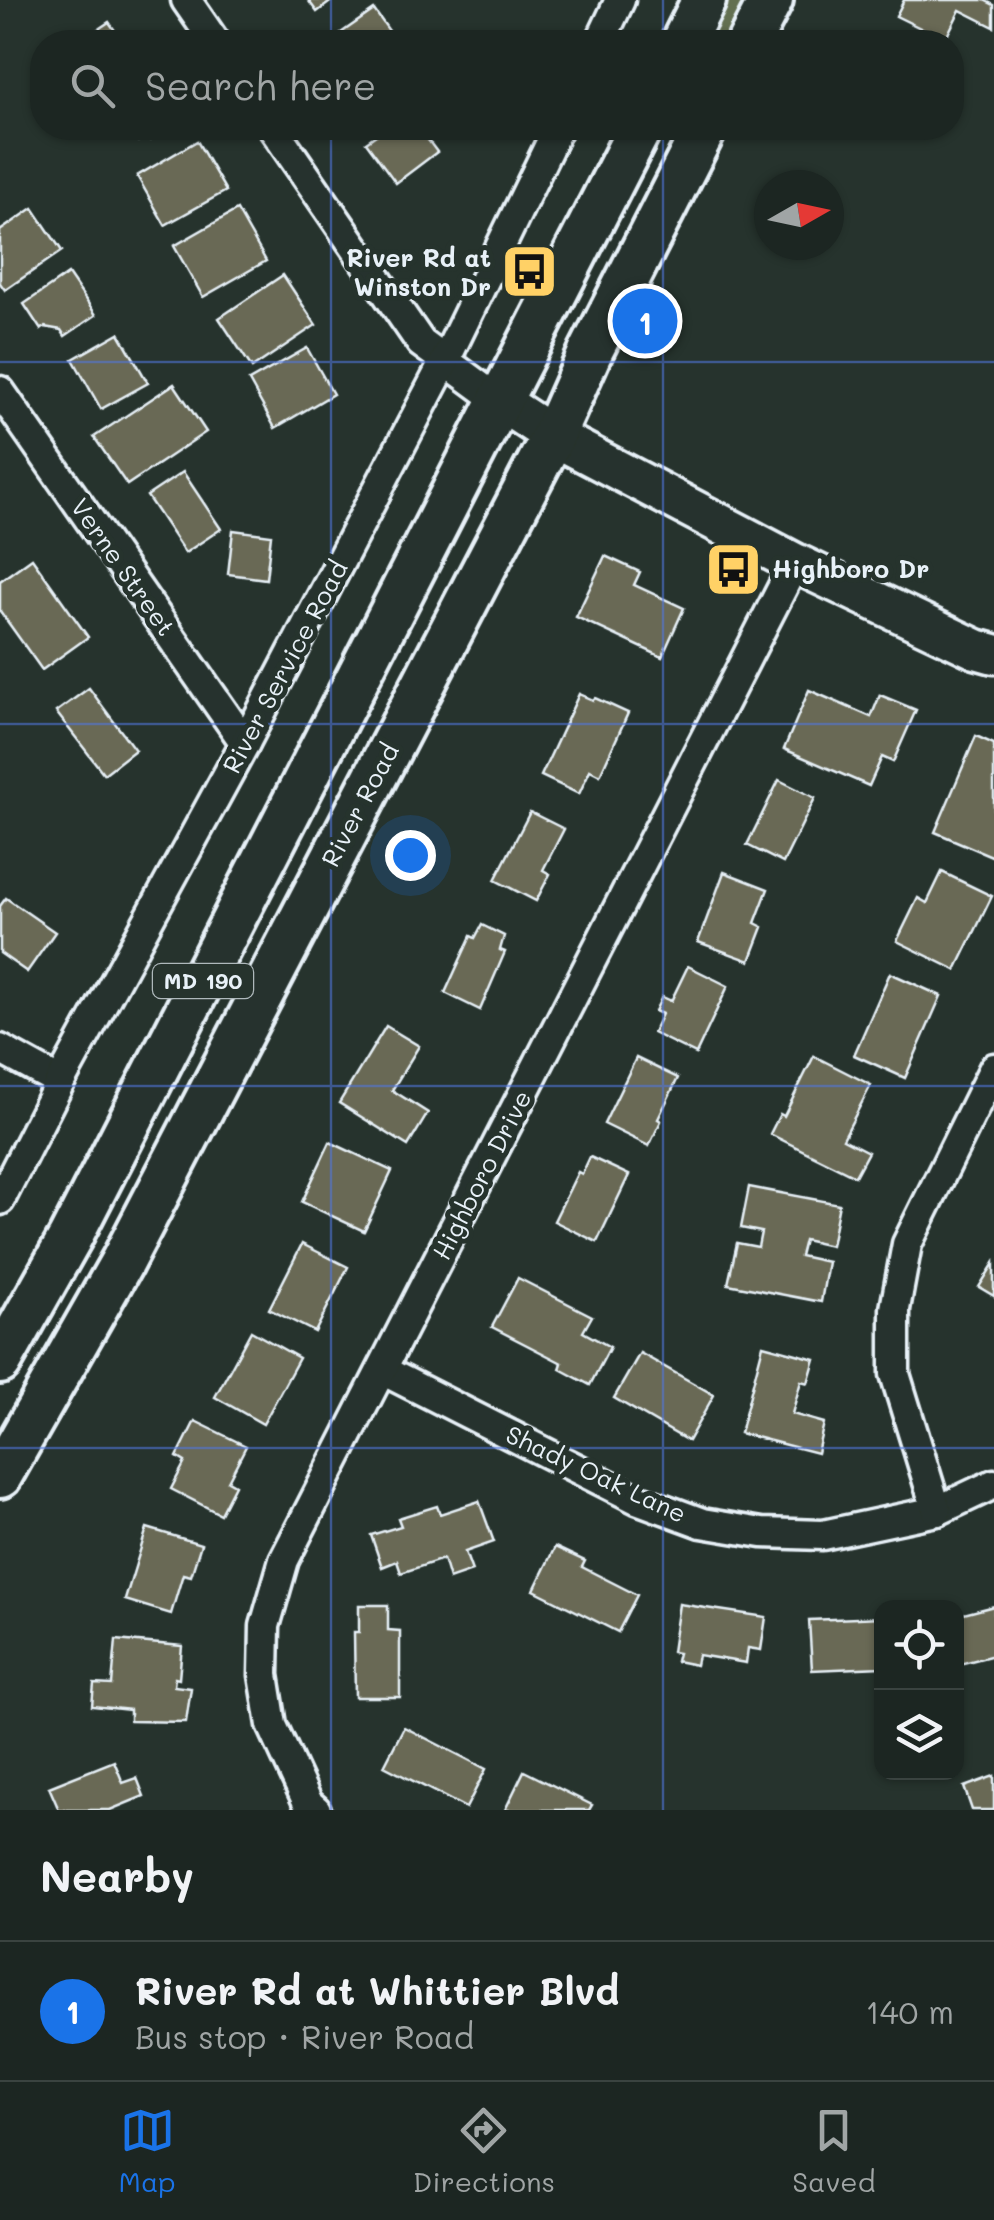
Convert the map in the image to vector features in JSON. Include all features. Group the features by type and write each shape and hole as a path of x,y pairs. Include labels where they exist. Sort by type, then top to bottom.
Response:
{"main road":[{"path":"688,30 704,0"},
{"path":"755,30 771,0"},
{"name":"MD 190","path":"0,1362 79,1221 634,140"},
{"name":"River Road","path":"0,1476 122,1262 553,436 590,353 700,140"}],"street":[{"path":"186,0 207,30"},
{"path":"606,30 620,0"},
{"path":"282,140 420,343 501,402 553,436 796,563 994,654"},
{"name":"River Service Road","path":"0,1200 60,1082 246,743 445,361 552,140"},
{"name":"Verne Street","path":"0,391 246,743"},
{"name":"Highboro Drive","path":"308,1808 272,1726 264,1675 265,1626 284,1560 796,563"},
{"path":"0,1048 60,1082"},
{"path":"936,1511 895,1374 895,1309 907,1244 994,1068"},
{"name":"Shady Oak Lane","path":"382,1370 637,1498 702,1522 762,1533 823,1535 936,1511 994,1484"}],"green space":[{"path":"728,0 752,0 737,30 715,30"}],"building":[{"path":"308,0 333,0 317,12"},
{"path":"904,0 984,0 994,5 994,27 960,10 950,30 925,30 896,16"},
{"path":"374,10 388,30 345,30"},
{"path":"109,22 115,30 97,30"},
{"path":"428,140 437,152 396,183 366,142"},
{"path":"197,141 226,191 165,225 137,176"},
{"path":"33,208 62,251 5,290 0,283 0,231"},
{"path":"237,210 266,261 203,297 174,246"},
{"path":"68,274 96,315 65,336 61,330 41,330 24,304"},
{"path":"283,275 316,325 252,368 219,318"},
{"path":"119,333 148,383 101,409 73,359"},
{"path":"307,348 333,394 275,428 249,381"},
{"path":"174,384 206,432 127,485 94,437"},
{"path":"183,472 221,529 185,553 147,496"},
{"path":"233,530 271,535 266,579 228,574"},
{"path":"605,556 640,572 634,585 684,608 662,657 576,617"},
{"path":"32,558 88,637 42,670 0,611 0,581"},
{"path":"89,688 135,750 104,774 56,712"},
{"path":"809,690 871,717 880,695 916,710 893,762 882,757 869,786 784,749"},
{"path":"579,694 628,713 600,775 590,770 579,794 541,776"},
{"path":"976,736 994,744 994,857 935,832"},
{"path":"779,780 815,798 783,863 747,845"},
{"path":"530,812 564,829 543,870 550,874 536,901 495,880"},
{"path":"724,872 768,889 755,923 763,927 750,961 698,942"},
{"path":"942,872 992,896 956,970 897,941 918,898 927,903"},
{"path":"6,898 55,932 27,972 0,953 0,906"},
{"path":"482,925 504,936 500,950 505,952 480,1010 445,993 471,936 475,938"},
{"path":"688,966 728,986 696,1054 653,1033 662,1014 655,1011 662,997 671,1001"},
{"path":"890,973 941,996 905,1078 854,1055"},
{"path":"386,1026 419,1046 392,1090 428,1113 408,1146 339,1103"},
{"path":"814,1056 871,1085 843,1139 868,1152 855,1176 770,1134 780,1114 784,1116"},
{"path":"636,1058 678,1078 649,1146 604,1124"},
{"path":"330,1142 392,1171 364,1231 302,1202"},
{"path":"590,1157 629,1175 597,1242 554,1221 578,1172 582,1174"},
{"path":"749,1187 839,1204 831,1246 804,1240 800,1256 828,1262 821,1302 728,1284 737,1243 758,1247 761,1232 741,1228"},
{"path":"302,1244 348,1267 315,1332 269,1309"},
{"path":"994,1263 994,1296 979,1287"},
{"path":"518,1278 592,1316 583,1332 610,1347 590,1385 560,1369 562,1363 492,1327"},
{"path":"251,1331 299,1358 263,1424 215,1397"},
{"path":"763,1345 815,1359 808,1383 801,1381 792,1414 824,1423 817,1453 740,1433"},
{"path":"640,1353 714,1395 688,1441 614,1398"},
{"path":"195,1421 246,1446 228,1481 235,1485 220,1514 171,1489 185,1462 177,1457"},
{"path":"479,1501 494,1542 465,1552 472,1571 449,1579 443,1559 401,1573 397,1561 382,1567 371,1535 401,1526 398,1518 437,1506 440,1514"},
{"path":"147,1528 201,1544 191,1576 183,1574 171,1614 125,1600"},
{"path":"555,1547 585,1561 582,1567 637,1595 618,1632 534,1590"},
{"path":"679,1604 766,1617 761,1650 748,1648 746,1663 698,1655 696,1665 676,1661 678,1653 672,1652"},
{"path":"359,1605 388,1605 388,1630 400,1631 400,1697 355,1697 354,1632 359,1632"},
{"path":"994,1606 994,1655 964,1663 964,1614"},
{"path":"874,1617 874,1667 812,1670 809,1620"},
{"path":"116,1640 182,1646 179,1679 175,1678 174,1686 191,1688 186,1722 130,1721 130,1710 92,1706 94,1684 112,1685"},
{"path":"404,1727 486,1769 466,1808 384,1766"},
{"path":"114,1761 123,1783 137,1778 144,1796 110,1810 59,1810 49,1787"},
{"path":"524,1771 592,1805 589,1810 505,1810"},
{"path":"994,1776 994,1810 972,1810 964,1787"}],"place":[{"name":"River Rd at Winston Dr","path":"530,272"},
{"name":"River Rd at Whittier Blvd","path":"645,321"},
{"name":"Highboro Dr","path":"733,569"}]}
